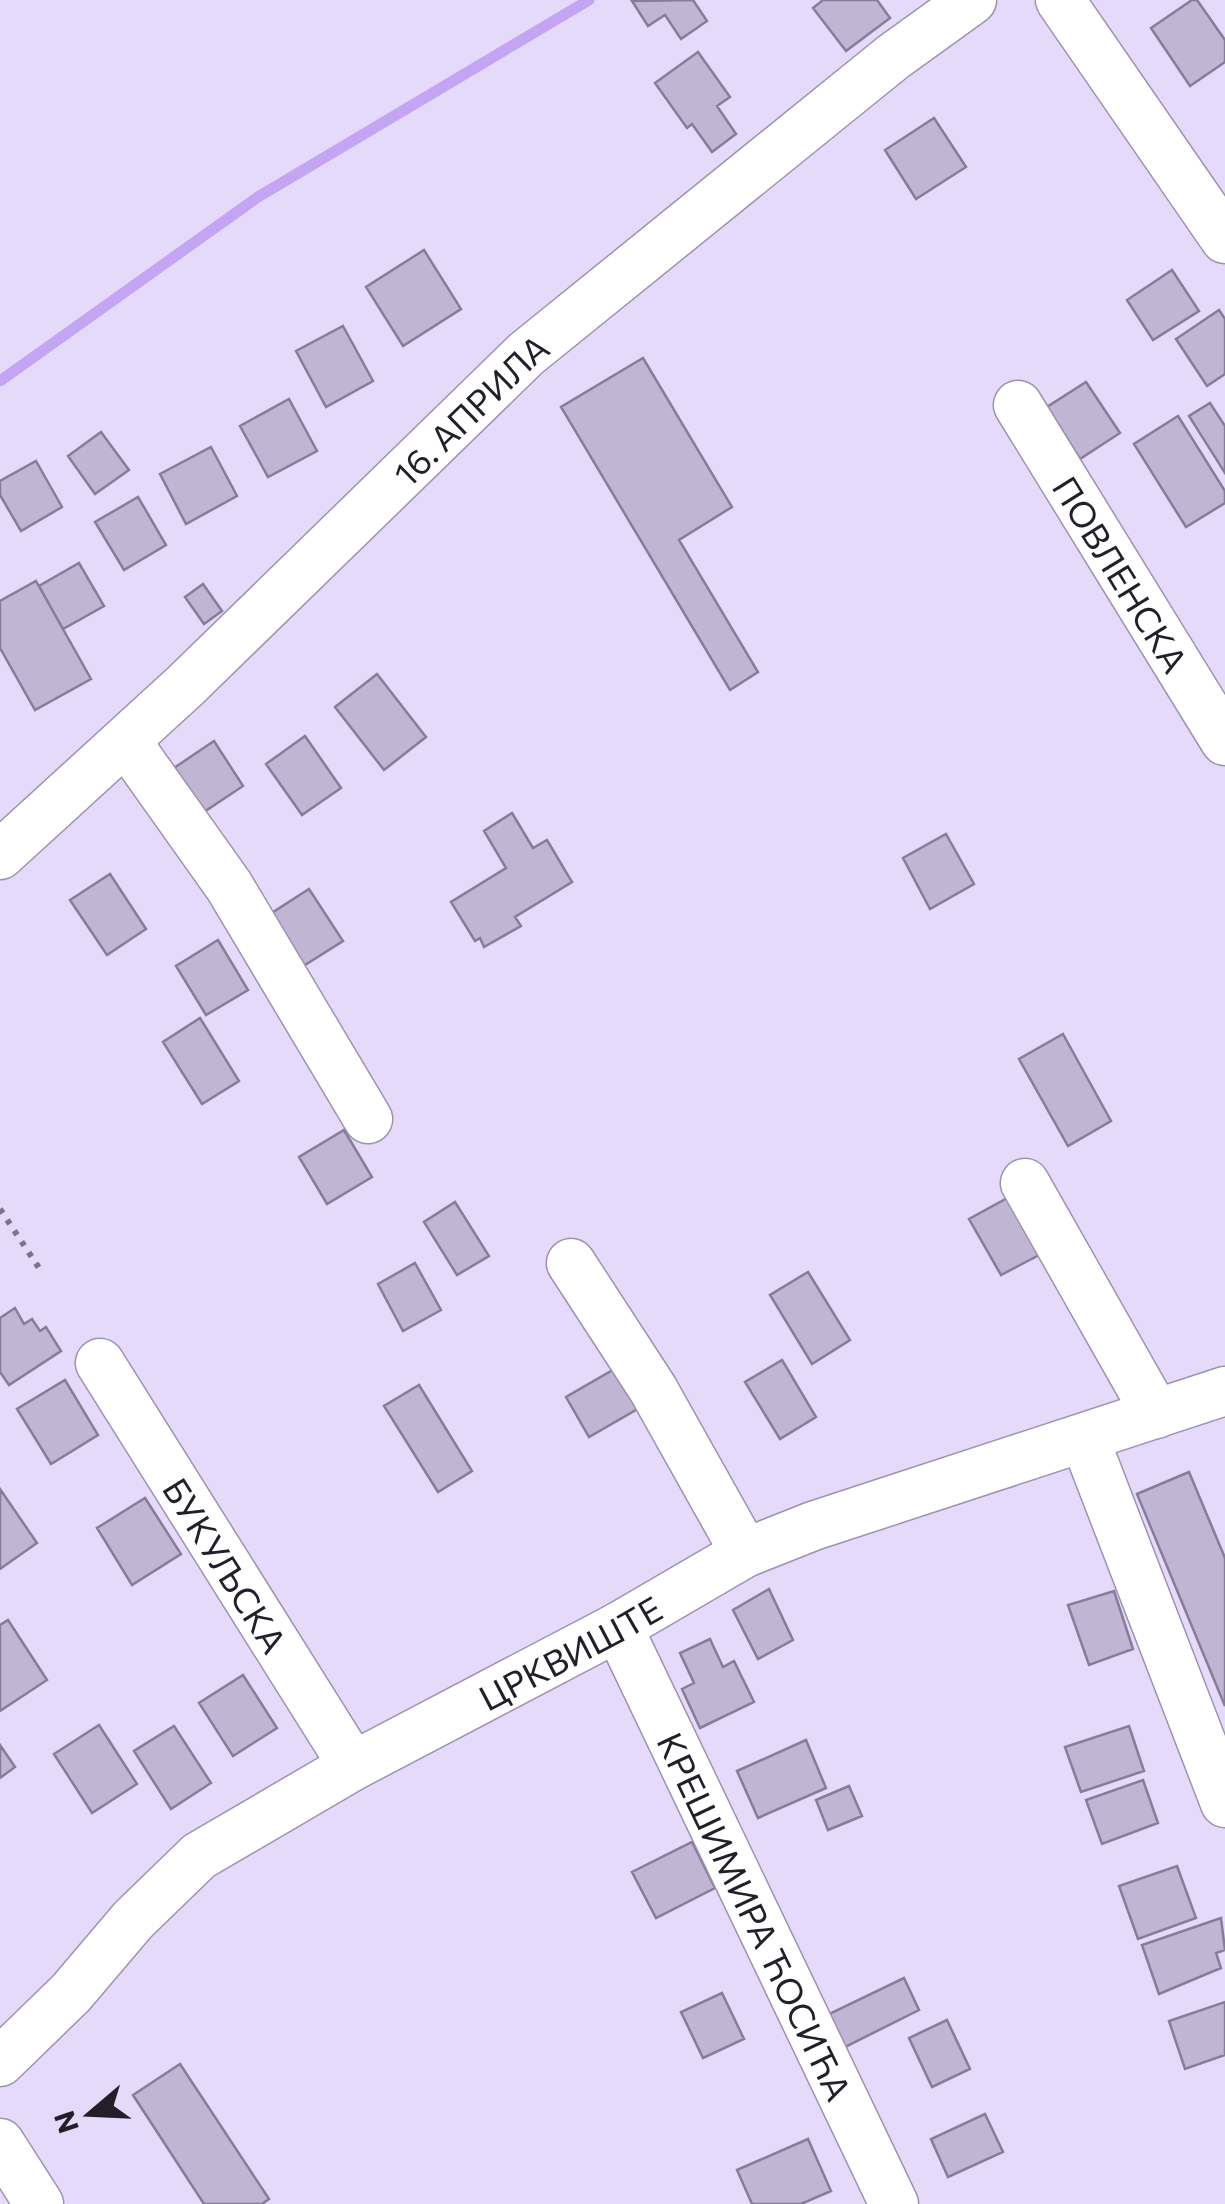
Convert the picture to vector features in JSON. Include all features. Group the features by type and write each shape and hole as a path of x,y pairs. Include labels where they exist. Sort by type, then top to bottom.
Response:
{"street":[{"name":"16. АПРИЛА","path":"0,856 126,741 526,354 893,56 972,0"},
{"path":"1060,0 1225,239"},
{"name":"ПОВЛЕНСКА","path":"1018,406 1225,742"},
{"path":"126,741 229,886 368,1118"},
{"path":"1025,1183 1156,1414"},
{"path":"571,1263 653,1389 746,1553"},
{"name":"БУКУЉСКА","path":"100,1363 352,1766"},
{"name":"ЦРКВИШТЕ","path":"0,2062 71,1993 178,1874 233,1835 352,1766 618,1627 746,1553 812,1526 1085,1440 1225,1390"},
{"path":"1085,1440 1225,1803"},
{"name":"КРЕШИМИРА ЋОСИЋА","path":"618,1627 894,2204"},
{"path":"0,2143 39,2204"}],"path":[{"path":"0,1209 39,1268"}],"building":[{"path":"693,0 707,21 681,39 665,15 648,26 632,1"},
{"path":"823,0 877,0 890,18 846,51 813,8"},
{"path":"1197,0 1225,40 1225,62 1190,86 1151,28"},
{"path":"698,52 730,97 717,106 736,134 712,152 692,124 687,128 655,83"},
{"path":"934,118 966,167 916,199 885,150"},
{"path":"424,250 461,309 403,346 366,287"},
{"path":"1172,270 1199,311 1153,340 1127,300"},
{"path":"1219,310 1225,319 1225,374 1207,386 1176,339"},
{"path":"343,326 373,381 326,407 296,351"},
{"path":"643,358 732,507 679,540 758,672 730,690 561,407"},
{"path":"1086,382 1120,433 1080,459 1047,407"},
{"path":"289,399 317,451 268,477 240,426"},
{"path":"1210,403 1225,426 1225,473 1189,416"},
{"path":"1178,416 1225,491 1225,503 1186,527 1134,444"},
{"path":"101,432 129,470 95,494 68,456"},
{"path":"211,447 237,496 186,524 160,474"},
{"path":"36,461 62,507 21,531 0,495 0,481"},
{"path":"138,497 166,545 124,570 95,522"},
{"path":"79,563 104,606 63,629 39,586"},
{"path":"36,581 91,679 35,710 0,648 0,601"},
{"path":"203,584 222,611 204,624 185,597"},
{"path":"377,674 426,737 384,770 335,707"},
{"path":"305,736 341,788 302,815 266,764"},
{"path":"214,741 243,786 201,814 171,770"},
{"path":"512,813 533,848 547,840 572,882 515,917 521,926 484,947 480,938 475,941 451,902 506,868 484,831"},
{"path":"946,834 974,884 930,909 903,858"},
{"path":"110,874 146,929 107,955 70,900"},
{"path":"309,889 343,941 297,970 264,918"},
{"path":"218,940 248,990 206,1015 176,966"},
{"path":"200,1018 239,1081 202,1104 163,1042"},
{"path":"1063,1034 1111,1121 1068,1146 1019,1059"},
{"path":"344,1130 372,1177 327,1204 299,1157"},
{"path":"1022,1190 1045,1252 1001,1275 969,1219"},
{"path":"455,1202 489,1256 457,1275 424,1222"},
{"path":"415,1263 441,1310 403,1331 378,1284"},
{"path":"808,1272 850,1340 812,1364 770,1295"},
{"path":"15,1308 24,1324 32,1319 40,1331 46,1327 61,1351 9,1385 0,1372 0,1318"},
{"path":"782,1360 816,1417 780,1439 745,1382"},
{"path":"618,1367 641,1407 589,1437 566,1397"},
{"path":"65,1380 98,1435 51,1464 17,1409"},
{"path":"419,1385 472,1471 438,1492 384,1406"},
{"path":"1189,1472 1225,1558 1225,1706 1137,1494"},
{"path":"0,1489 37,1543 0,1569"},
{"path":"145,1498 181,1554 132,1585 97,1528"},
{"path":"769,1589 793,1640 758,1659 733,1610"},
{"path":"1114,1591 1133,1649 1089,1665 1068,1605"},
{"path":"8,1620 47,1680 0,1711 0,1625"},
{"path":"710,1639 723,1667 734,1661 754,1702 700,1728 682,1689 694,1683 680,1653"},
{"path":"243,1675 277,1728 233,1756 199,1703"},
{"path":"99,1725 137,1784 92,1813 54,1754"},
{"path":"174,1726 211,1783 171,1809 134,1751"},
{"path":"1129,1726 1144,1771 1081,1792 1065,1747"},
{"path":"806,1740 826,1788 758,1818 737,1771"},
{"path":"0,1745 15,1767 0,1778"},
{"path":"1143,1780 1158,1823 1102,1844 1086,1800"},
{"path":"849,1786 862,1816 828,1830 816,1800"},
{"path":"692,1842 715,1888 656,1918 632,1872"},
{"path":"1177,1866 1196,1918 1138,1939 1119,1886"},
{"path":"1221,1918 1225,1950 1216,1953 1221,1968 1159,1994 1142,1945"},
{"path":"904,1978 919,2010 843,2048 827,2015"},
{"path":"722,1993 744,2039 703,2058 681,2012"},
{"path":"1225,2002 1225,2055 1185,2069 1169,2021"},
{"path":"947,2020 970,2069 932,2087 909,2038"},
{"path":"180,2064 269,2199 262,2204 204,2204 133,2095"},
{"path":"985,2114 1003,2152 948,2177 931,2139"},
{"path":"808,2139 831,2191 801,2204 752,2204 737,2170"}],"waterway":[{"path":"0,381 258,197 589,0"}]}
